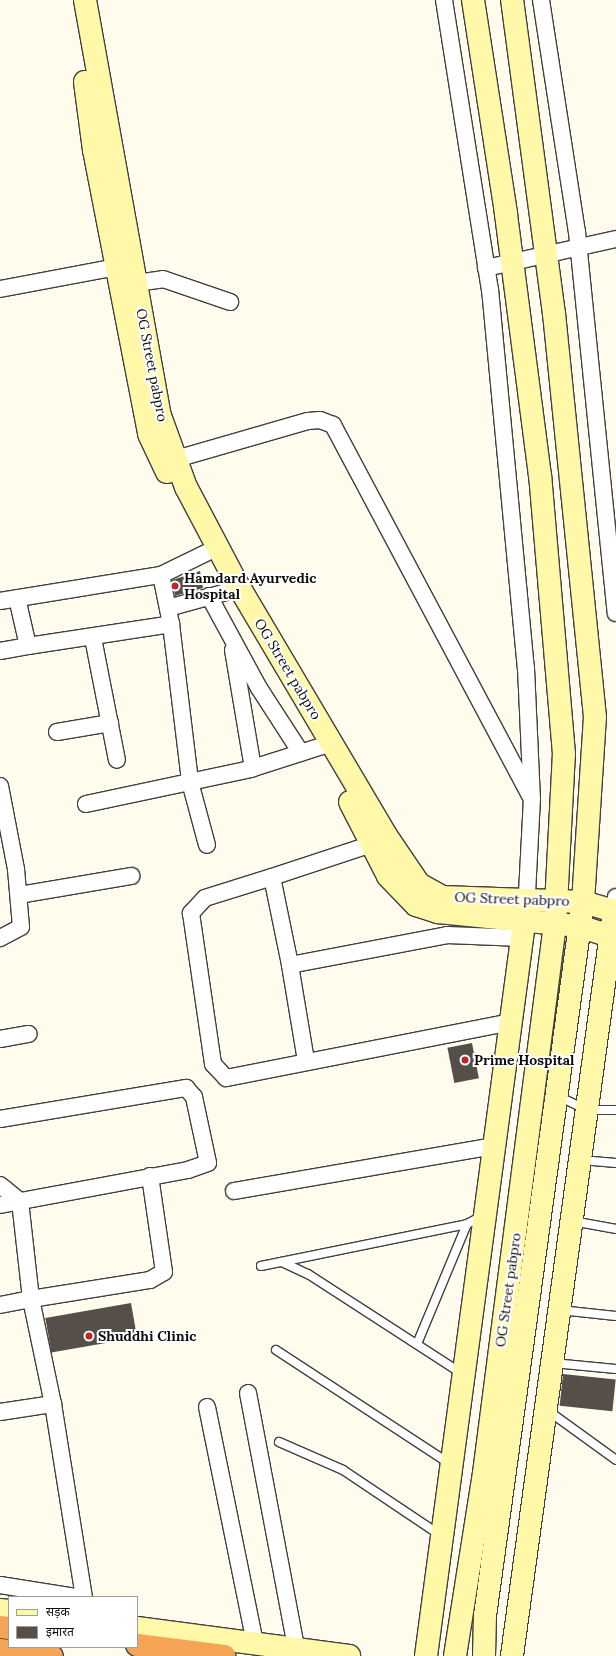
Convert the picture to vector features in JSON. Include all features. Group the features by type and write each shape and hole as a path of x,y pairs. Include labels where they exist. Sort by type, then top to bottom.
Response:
{"highway":[{"path":"138,1645 224,1656"},
{"path":"0,1650 52,1656"}],"street":[{"name":"OG Street pabpro","path":"69,0 154,388 176,460 235,580 327,746 388,876 416,905 438,912 523,931 555,924 579,926"},
{"name":"OG Street pabpro","path":"85,0 128,271 149,434 208,552 220,594 327,746 419,884 442,897 583,902 485,1616 483,1654"},
{"path":"426,1656 464,1375 476,1219 494,1146 528,899 532,798 526,668 486,268 444,0"},
{"path":"473,0 513,263 540,476 564,754 555,924"},
{"path":"512,0 547,257 595,716 583,902 615,907 606,1003 587,1110 571,1221 512,1656"},
{"path":"541,0 579,250 616,613"},
{"path":"486,268 579,250 616,239"},
{"path":"0,289 128,271 163,279 230,302"},
{"path":"176,460 308,421 320,420 333,426 532,798"},
{"path":"0,601 161,575 208,552"},
{"path":"161,575 171,624 190,782 207,845"},
{"path":"168,608 220,594 231,637 254,768"},
{"path":"17,598 28,646"},
{"path":"0,651 93,638 171,624"},
{"path":"231,637 301,753"},
{"path":"93,638 117,760"},
{"path":"57,732 110,723"},
{"path":"86,804 254,768 327,746"},
{"path":"0,786 6,847 19,895 21,927 0,938"},
{"path":"372,844 205,898 191,913 213,1064 226,1078 235,1078 306,1061 511,1022"},
{"path":"19,895 131,876"},
{"path":"272,877 290,966 306,1061"},
{"name":"OG Street pabpro","path":"455,1656 484,1474 555,924"},
{"path":"579,926 613,935"},
{"path":"290,966 447,935 523,931"},
{"path":"0,1039 29,1034"},
{"path":"0,1119 186,1088 194,1097 208,1163 150,1176 0,1205"},
{"path":"234,1191 494,1146"},
{"path":"0,1305 150,1280 164,1272 150,1176"},
{"path":"0,1184 20,1201 31,1299 53,1404 84,1596"},
{"path":"248,1393 296,1648"},
{"path":"0,1412 53,1404"},
{"path":"207,1407 255,1643"},
{"path":"0,1585 71,1596"},
{"path":"138,1628 349,1656"},
{"path":"483,1654 507,1656"}],"lane":[{"path":"557,1096 587,1110 616,1110"},
{"path":"580,1160 616,1163"},
{"path":"261,1266 476,1219"},
{"path":"417,1344 476,1219"},
{"path":"571,1221 616,1229"},
{"path":"282,1262 308,1274 464,1375"},
{"path":"559,1310 616,1316"},
{"path":"276,1350 452,1464"},
{"path":"552,1363 616,1369"},
{"path":"546,1409 616,1460"},
{"path":"279,1442 343,1470 442,1537"}],"building":[{"path":"200,571 203,588 175,596 172,580"},
{"path":"472,1043 479,1078 454,1083 447,1048"},
{"path":"131,1303 137,1337 51,1353 45,1318"},
{"path":"563,1374 616,1380 612,1411 560,1406"}],"place":[{"name":"Hamdard Ayurvedic Hospital","path":"175,586"},
{"name":"Prime Hospital","path":"465,1060"},
{"name":"Shuddhi Clinic","path":"89,1336"}]}
